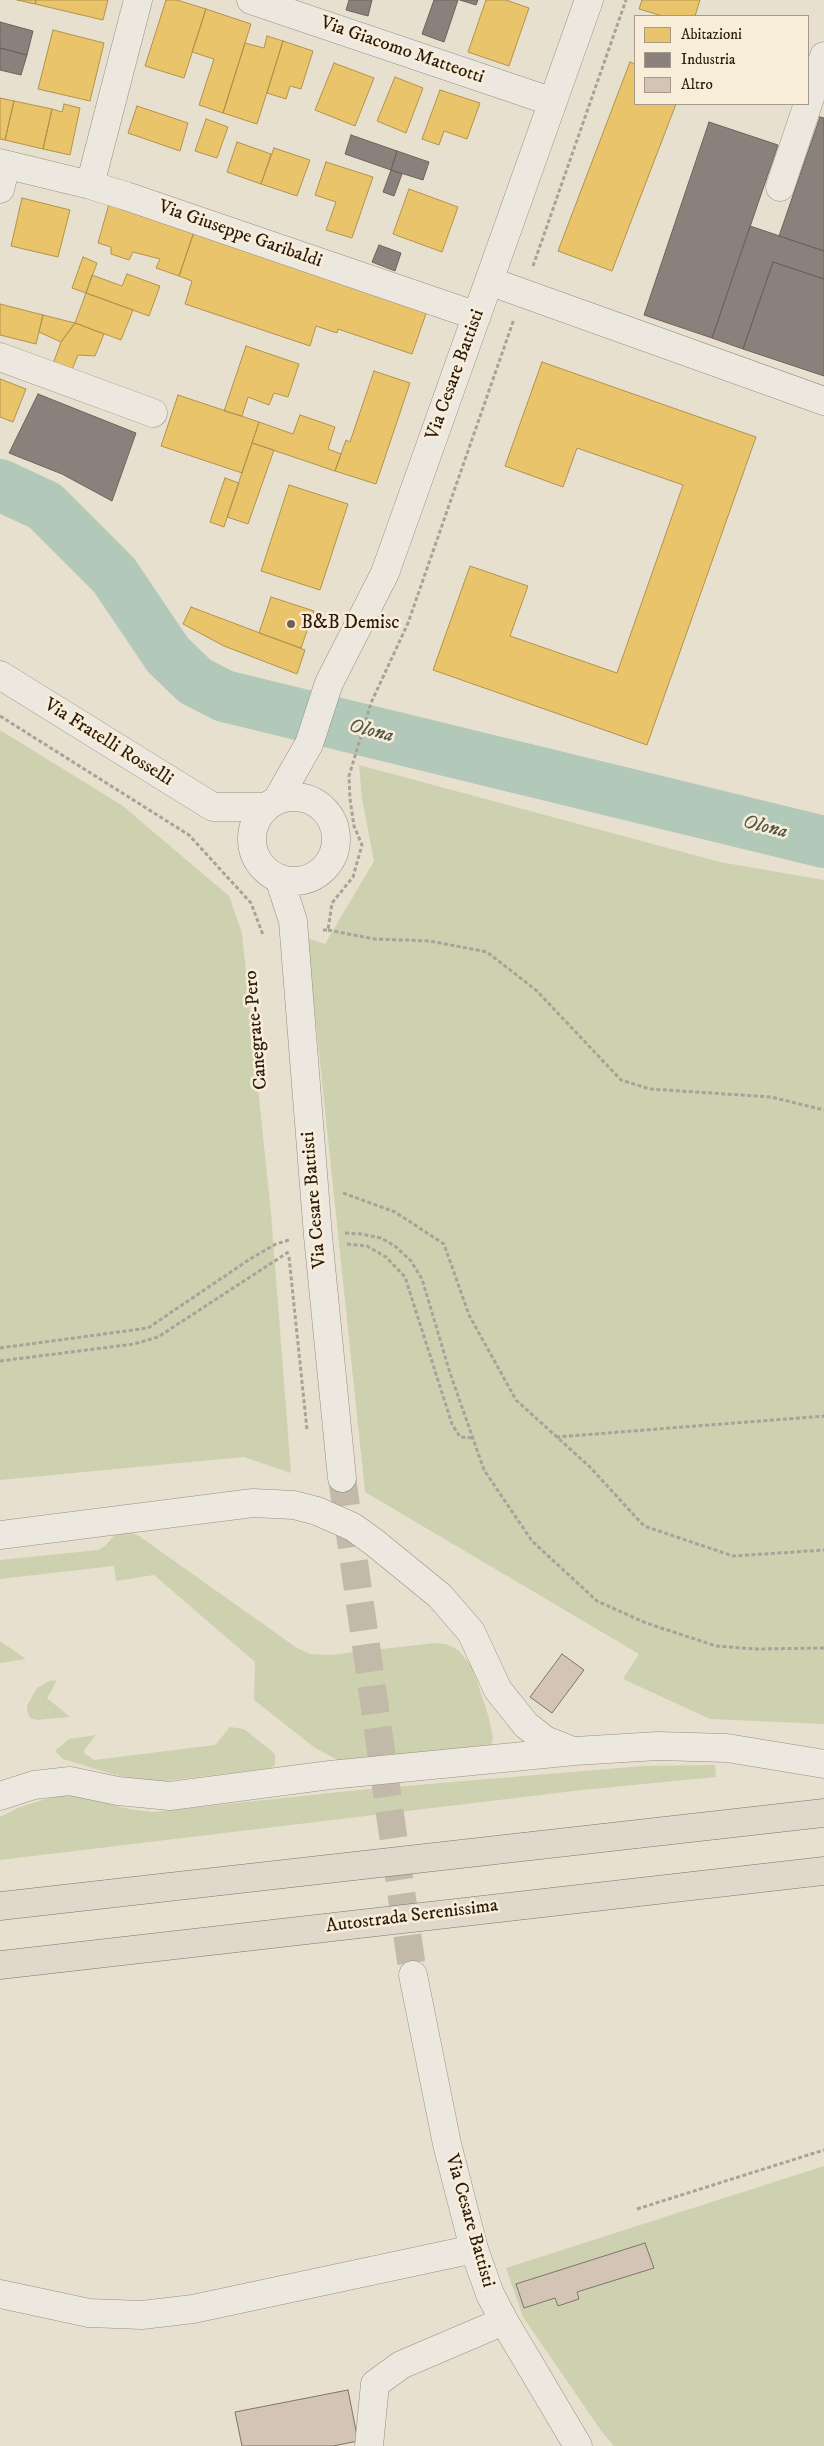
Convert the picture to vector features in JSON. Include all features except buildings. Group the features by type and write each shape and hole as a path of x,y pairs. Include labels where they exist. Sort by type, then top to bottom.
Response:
{"highway":[{"path":"0,1906 824,1813"},
{"name":"Autostrada Serenissima","path":"0,1965 824,1871"}],"street":[{"path":"90,185 138,0"},
{"name":"Via Giacomo Matteotti","path":"251,0 553,102"},
{"name":"Via Cesare Battisti","path":"272,803 309,744 329,683 385,573 589,0"},
{"path":"780,187 822,71"},
{"name":"Via Giuseppe Garibaldi","path":"2,172 90,185 477,316"},
{"path":"489,281 824,401"},
{"path":"0,357 154,413"},
{"name":"Via Fratelli Rosselli","path":"0,675 194,796 217,808 253,846"},
{"name":"Via Cesare Battisti","path":"309,744 315,802"},
{"path":"303,798 315,802 326,811 333,822 336,836 335,849 329,861 320,871 309,878 296,880 279,878 264,867 253,846 255,824 272,803 303,798"},
{"name":"Via Fratelli Rosselli","path":"217,808 272,803"},
{"name":"Via Cesare Battisti","path":"279,878 294,925 314,1183 342,1478"},
{"name":"Via Cesare Battisti","path":"294,925 309,878"},
{"path":"0,1535 253,1503 294,1505 317,1511 353,1527 440,1596 471,1632 498,1690 526,1725 545,1740 575,1751"},
{"path":"0,1796 34,1785 70,1781 127,1793 170,1796 330,1775 575,1751 658,1746 727,1748 824,1764"},
{"name":"Via Cesare Battisti","path":"413,1975 447,2144 474,2249 490,2294 504,2321 578,2446"},
{"path":"0,2294 89,2313 142,2315 193,2309 474,2249"},
{"path":"369,2446 375,2384 402,2364 504,2321"}],"path":[{"path":"328,930 332,903 354,878 362,845 354,826 349,776 371,703 408,623 626,0"},
{"name":"Canegrate-Pero","path":"0,716 189,835 251,903 262,933 263,942"},
{"path":"262,933 294,925 374,939 430,941 487,952 537,991 621,1080 650,1089 771,1096 824,1110"},
{"path":"314,1183 395,1212 444,1244 469,1315 516,1400 590,1467 644,1526 734,1556 824,1550"},
{"path":"287,1230 305,1427 309,1435"},
{"path":"336,1233 361,1234 380,1238 395,1246 411,1262 422,1280 450,1373 484,1470 532,1542 597,1601 646,1624 716,1646 757,1649 824,1648"},
{"path":"0,1348 148,1328 250,1259 276,1244 296,1238"},
{"path":"345,1244 367,1246 396,1266 405,1277 452,1424 460,1437 473,1438"},
{"path":"0,1361 134,1344 158,1337 293,1249"},
{"path":"556,1437 824,1416"},
{"path":"637,2209 824,2150"}],"green space":[{"path":"0,730 123,806 229,896 242,933 271,1213 291,1473 244,1457 0,1480"},
{"path":"359,765 720,862 824,880 824,1724 710,1719 623,1679 639,1654 365,1492 307,938 325,944 374,861 362,799"},
{"path":"118,1531 130,1532 139,1536 297,1648 310,1654 330,1655 434,1643 446,1644 458,1650 472,1666 489,1718 493,1739 491,1746 350,1762 338,1760 315,1748 254,1700 255,1662 154,1575 116,1581 114,1566 0,1579 0,1560 98,1550 105,1546"},
{"path":"0,1641 26,1659 0,1663"},
{"path":"57,1680 47,1698 70,1717 37,1720 30,1718 27,1706 37,1688 49,1681"},
{"path":"230,1727 244,1729 275,1754 275,1765 271,1768 157,1782 139,1781 63,1759 55,1751 69,1739 96,1735 83,1752 94,1760 215,1745"},
{"path":"715,1765 716,1777 582,1790 0,1860 0,1817 20,1807 56,1796 79,1796 129,1809 152,1812 358,1790 642,1766"},
{"path":"824,2166 824,2446 614,2446 602,2432 523,2317 506,2268"}],"waterway":[{"name":"Olona","path":"0,485 45,506 114,575 168,655 195,681 224,696 824,842"}],"tunnel":[{"path":"342,1478 413,1975"}],"place":[{"name":"B&B Demisc","path":"291,624"}]}
